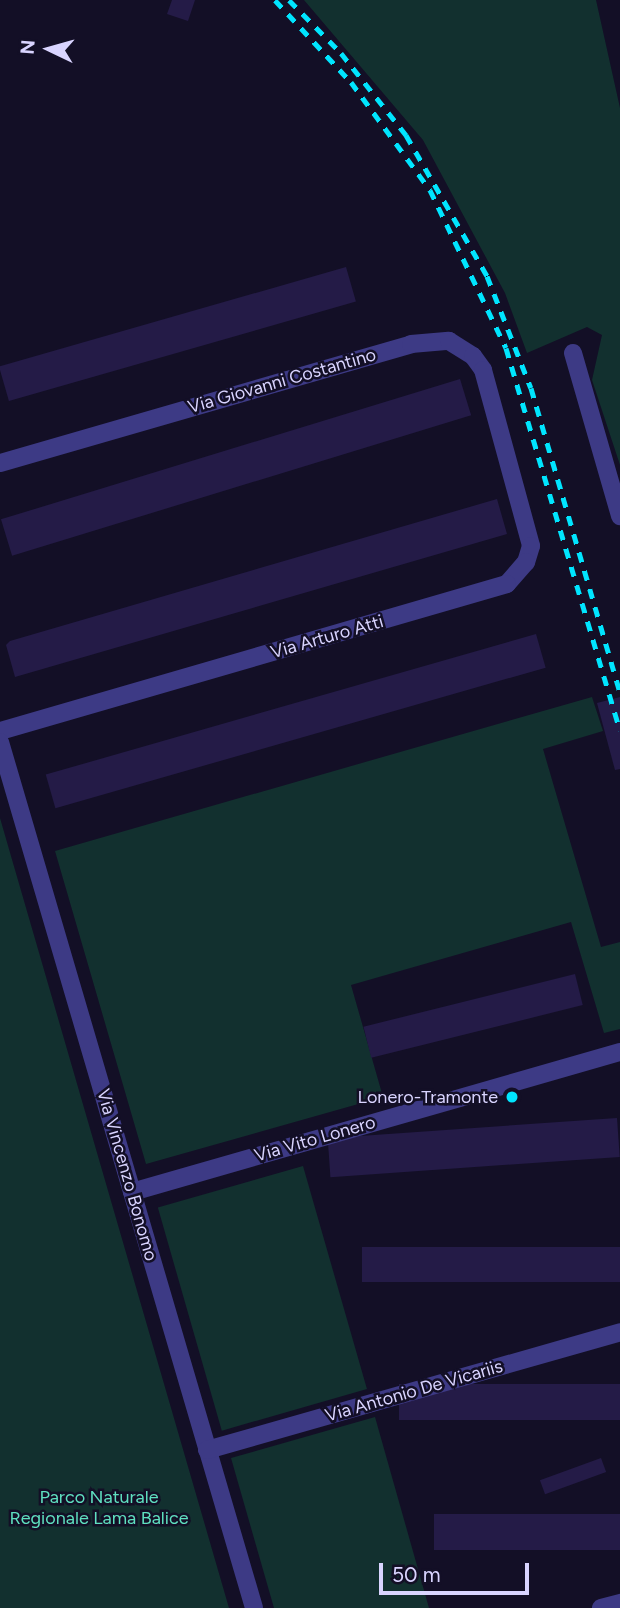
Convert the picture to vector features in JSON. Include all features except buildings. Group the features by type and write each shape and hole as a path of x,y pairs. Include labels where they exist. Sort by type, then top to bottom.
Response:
{"street":[{"name":"Via Giovanni Costantino","path":"0,463 429,340 449,341 473,356 483,370 504,443"},
{"path":"573,353 620,516"},
{"name":"Via Arturo Atti","path":"0,732 507,584 526,562 530,546 504,443"},
{"name":"Via Vincenzo Bonomo","path":"0,742 254,1608"},
{"name":"Via Vito Lonero","path":"132,1192 620,1052"},
{"name":"Via Antonio De Vicariis","path":"207,1450 620,1332"},
{"path":"601,1608 620,1603"}],"green space":[{"path":"304,0 596,0 620,108 620,465 592,380 602,335 587,327 527,353 505,293 423,140"},
{"path":"592,697 603,731 543,749 601,947 620,942 620,1029 604,1033 571,922 351,985 383,1097 146,1164 55,851"},
{"name":"Parco Naturale Regionale Lama Balice","path":"0,818 13,863 229,1608 0,1608"},
{"path":"303,1166 367,1389 222,1431 158,1208"},
{"path":"375,1417 429,1608 274,1608 231,1458"}],"railway":[{"path":"275,0 351,82 430,190 506,348 620,730"},
{"path":"289,0 341,53 406,135 487,276 531,388 620,693"}],"place":[{"name":"Lonero-Tramonte","path":"512,1097"}]}
